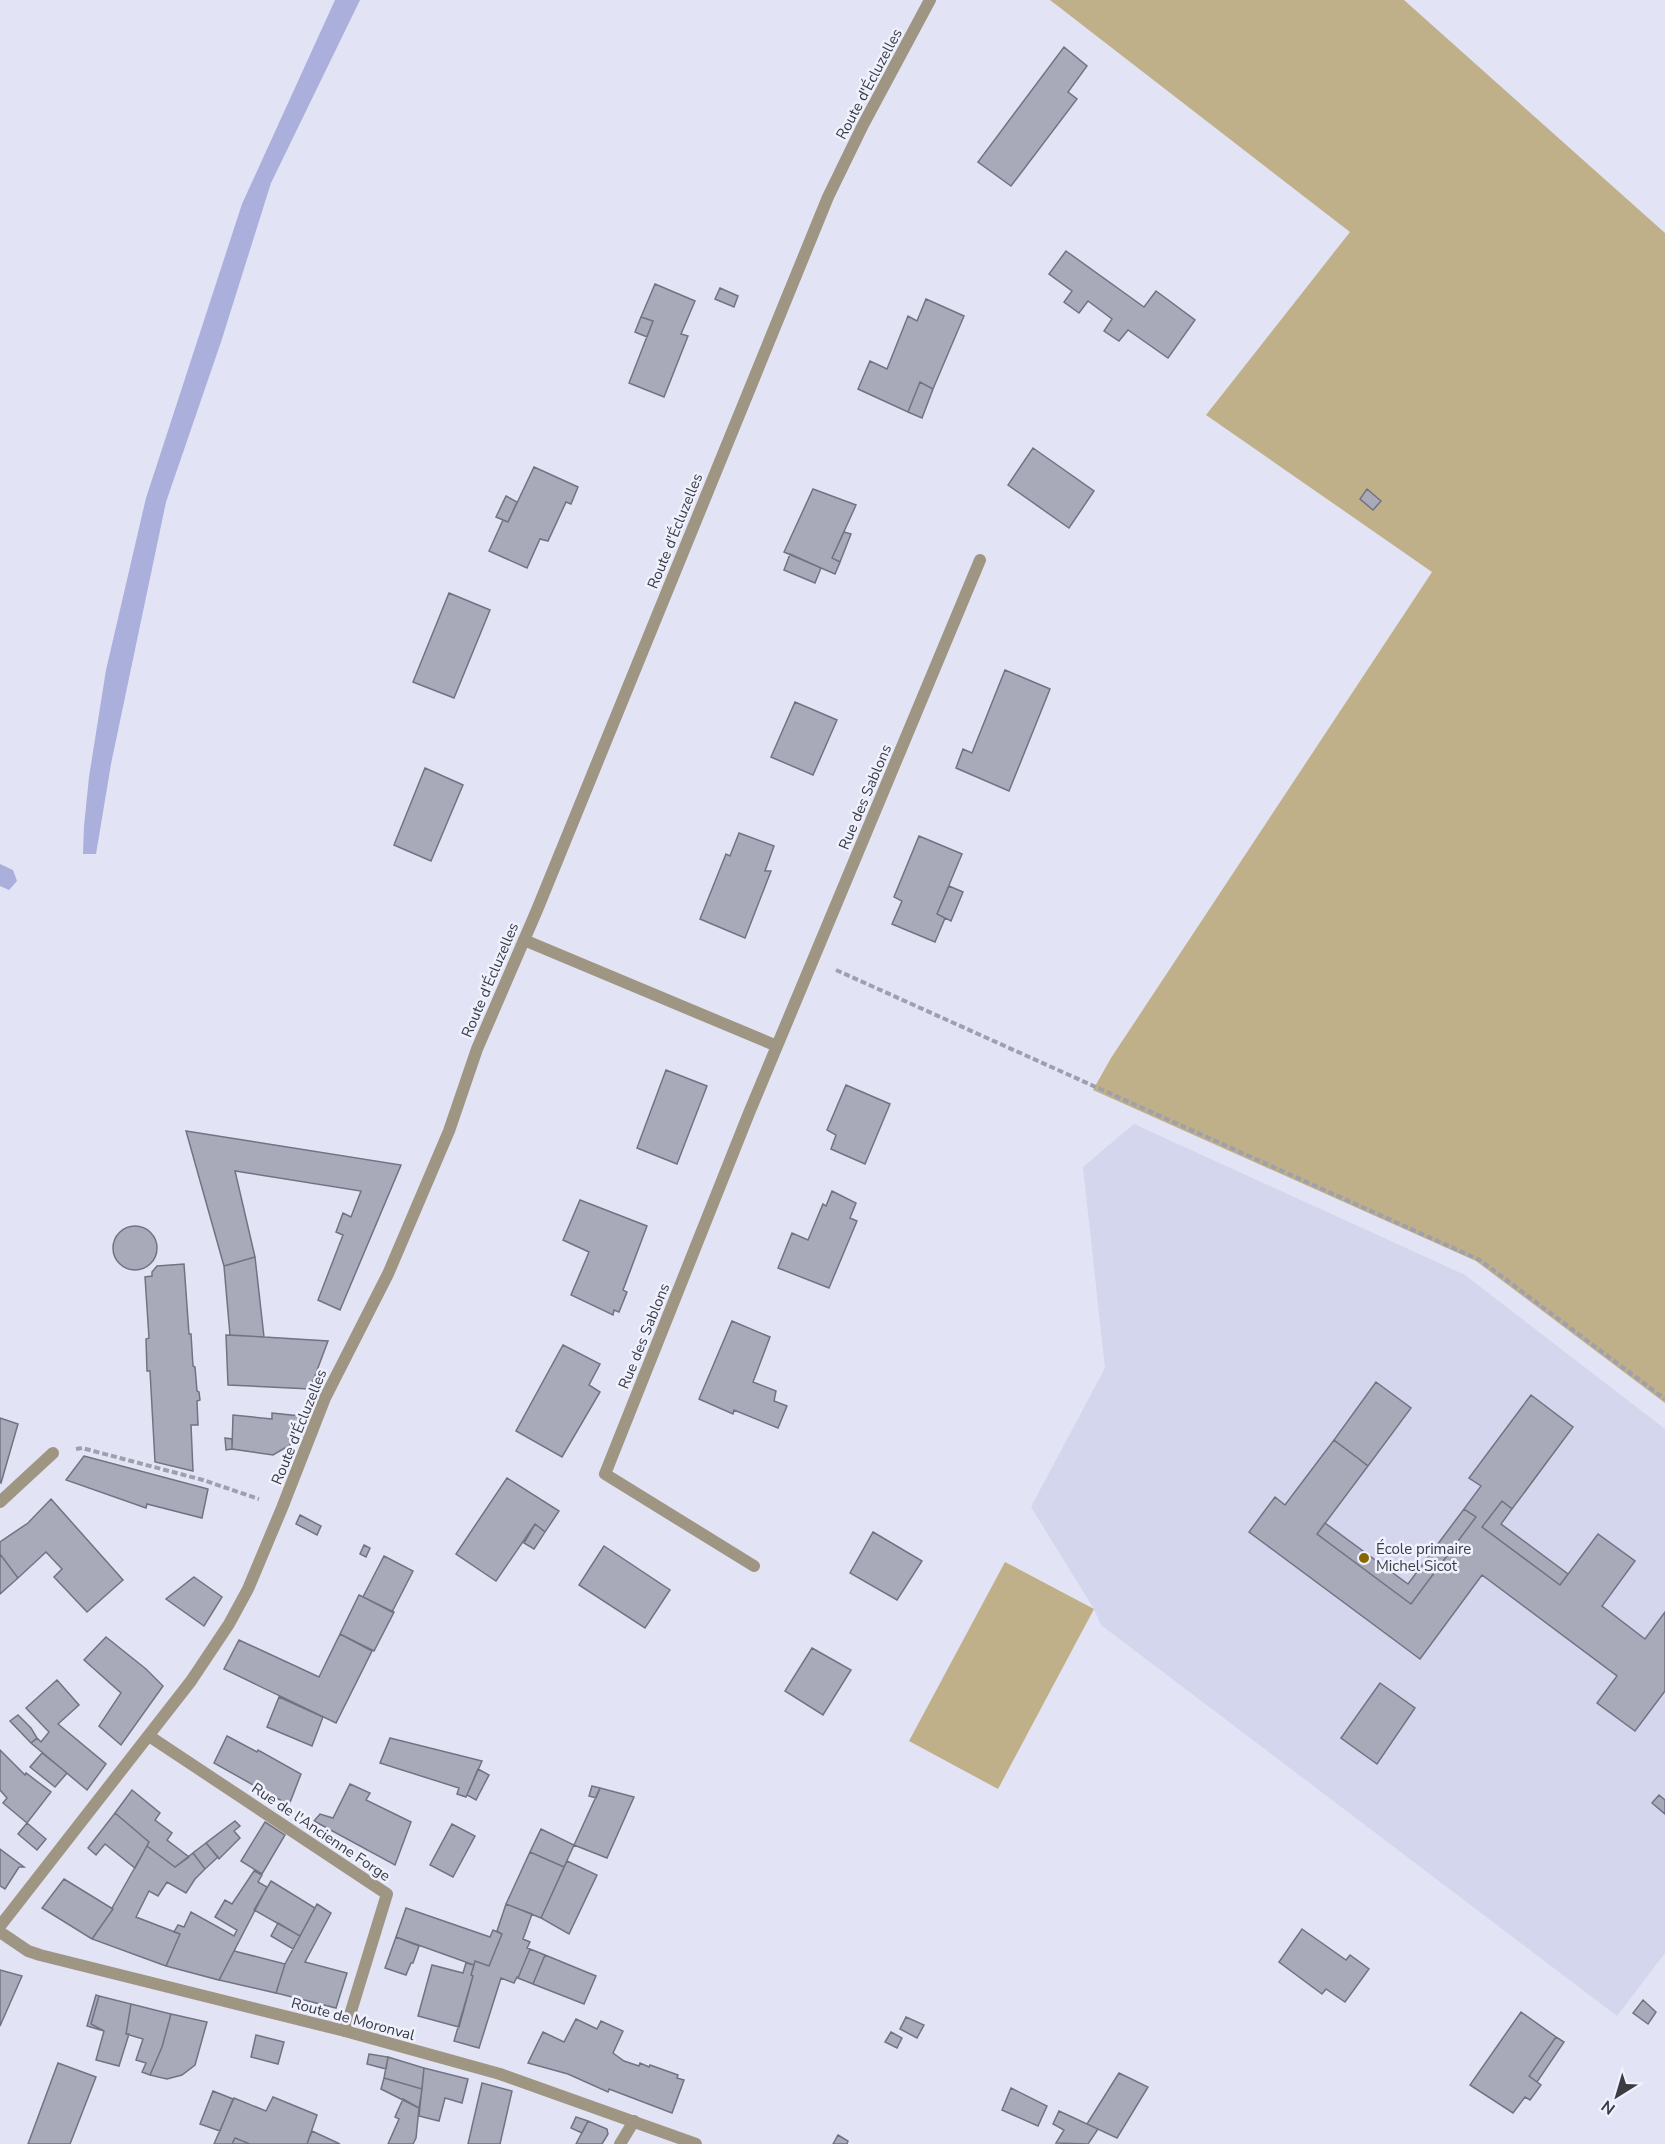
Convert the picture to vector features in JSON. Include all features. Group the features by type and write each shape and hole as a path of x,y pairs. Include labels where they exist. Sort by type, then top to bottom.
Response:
{"street":[{"name":"Route d'Écluzelles","path":"0,1926 210,1655 248,1589 325,1398 388,1274 449,1131 477,1049 524,940 828,197 863,125 930,0"},
{"name":"Rue des Sablons","path":"754,1566 605,1474 777,1046 980,560"},
{"path":"524,940 777,1046"},
{"path":"0,1502 53,1453"},
{"name":"Rue de l'Ancienne Forge","path":"149,1736 387,1894 345,2031"},
{"name":"Route de Moronval","path":"0,1932 28,1951 67,1963 345,2031 500,2074 696,2144"},
{"path":"620,2144 634,2121"}],"path":[{"path":"813,959 1480,1260 1665,1399"},
{"path":"53,1453 82,1448 240,1491"}],"shaded area":[{"path":"1050,0 1404,0 1665,233 1665,1403 1476,1261 1093,1090 1111,1058 1432,572 1206,415 1350,232"},
{"name":"École primaire Michel Sicot","path":"1134,1124 1465,1275 1665,1429 1665,1953 1617,2016 1101,1625 1094,1609 1031,1507 1105,1368 1083,1167"},
{"path":"1005,1562 1094,1609 998,1789 909,1741"}],"water":[{"path":"335,0 360,0 271,183 221,342 166,502 111,764 96,854 83,854 89,777 106,670 146,498 242,204"},
{"path":"0,864 13,870 17,881 9,890 0,886"}],"building":[{"path":"1064,47 1087,66 1068,92 1077,99 1011,186 978,162"},
{"path":"1066,251 1144,307 1156,291 1195,320 1168,358 1128,330 1119,341 1104,331 1112,319 1088,301 1079,313 1064,302 1072,291 1049,274"},
{"path":"655,284 695,301 681,334 688,336 664,397 629,383 653,321 641,317"},
{"path":"720,288 738,296 734,307 715,299"},
{"path":"926,299 964,316 933,389 920,382 908,412 858,389 870,361 887,369 908,316 917,321"},
{"path":"641,317 653,321 647,337 635,332"},
{"path":"920,382 933,389 922,418 908,412"},
{"path":"1033,448 1094,491 1069,528 1008,485"},
{"path":"534,467 578,487 571,504 566,502 548,541 540,539 527,568 489,551 503,520 508,522"},
{"path":"813,489 856,505 832,558 840,562 835,574 784,552"},
{"path":"1367,489 1381,501 1373,510 1360,499"},
{"path":"506,496 517,502 508,522 496,517"},
{"path":"844,532 851,534 840,562 832,558"},
{"path":"790,554 821,568 815,583 784,570"},
{"path":"449,593 490,610 454,698 413,682"},
{"path":"1005,670 1050,689 1009,791 956,768 963,749 972,753"},
{"path":"795,702 837,720 813,775 771,757"},
{"path":"425,768 463,785 431,861 394,845"},
{"path":"739,833 774,846 765,871 771,871 745,938 700,919 726,854 730,856"},
{"path":"919,836 962,854 937,914 945,918 935,942 892,924 902,901 894,897"},
{"path":"949,886 963,892 951,921 937,914"},
{"path":"666,1070 707,1086 677,1164 637,1148"},
{"path":"846,1085 890,1104 865,1164 831,1149 836,1135 827,1130"},
{"path":"186,1131 401,1165 340,1310 318,1300 343,1235 336,1232 343,1213 351,1217 361,1191 235,1171 255,1257 224,1266"},
{"path":"832,1191 856,1203 850,1218 857,1221 829,1288 778,1268 792,1233 808,1240 823,1204 826,1206"},
{"path":"580,1200 647,1226 623,1290 627,1292 619,1312 614,1310 613,1315 571,1295 589,1252 563,1240"},
{"path":"135,1226 150,1233 157,1248 150,1263 135,1270 120,1263 113,1248 120,1233"},
{"path":"255,1257 264,1337 230,1335 224,1266"},
{"path":"184,1264 189,1334 191,1334 193,1366 200,1400 197,1401 198,1425 191,1425 193,1471 155,1462 150,1371 147,1371 146,1339 149,1338 145,1277 152,1276 157,1266"},
{"path":"732,1321 770,1337 753,1382 776,1391 774,1401 787,1406 778,1428 734,1410 733,1414 699,1399"},
{"path":"226,1335 328,1341 310,1389 228,1385"},
{"path":"563,1345 600,1364 589,1385 600,1392 562,1457 516,1431"},
{"path":"1376,1382 1411,1408 1368,1466 1334,1440"},
{"path":"1531,1395 1573,1427 1512,1509 1502,1501 1482,1527 1560,1585 1598,1534 1635,1561 1602,1606 1645,1639 1665,1612 1665,1691 1635,1731 1597,1703 1617,1676 1482,1575 1420,1659 1249,1532 1275,1497 1285,1505 1334,1440 1368,1466 1317,1534 1411,1604 1476,1517 1464,1509 1481,1486 1469,1478"},
{"path":"272,1413 300,1416 290,1445 273,1455 232,1449 233,1415 272,1419"},
{"path":"0,1418 18,1424 1,1483 0,1482"},
{"path":"225,1438 232,1439 232,1449 226,1450"},
{"path":"84,1456 208,1489 202,1518 147,1504 146,1508 66,1480"},
{"path":"507,1478 559,1511 545,1532 535,1524 496,1581 456,1554"},
{"path":"51,1499 123,1580 87,1612 54,1577 62,1569 46,1552 18,1578 0,1554 0,1542 28,1523"},
{"path":"1502,1501 1512,1509 1501,1524 1568,1574 1560,1585 1482,1527"},
{"path":"1464,1509 1476,1517 1411,1604 1317,1534 1325,1523 1408,1584"},
{"path":"300,1515 321,1526 317,1535 296,1524"},
{"path":"535,1524 545,1532 534,1549 524,1543"},
{"path":"873,1532 922,1561 897,1600 850,1573"},
{"path":"364,1545 370,1548 366,1557 360,1554"},
{"path":"604,1546 670,1590 645,1628 579,1585"},
{"path":"0,1554 18,1578 0,1594"},
{"path":"384,1556 413,1571 392,1612 363,1597"},
{"path":"194,1577 222,1597 204,1626 166,1599"},
{"path":"359,1595 394,1612 374,1651 340,1634"},
{"path":"340,1634 372,1651 336,1723 224,1669 239,1640 319,1677"},
{"path":"106,1637 146,1669 163,1686 121,1745 99,1726 121,1693 84,1660"},
{"path":"812,1648 851,1670 823,1715 785,1691"},
{"path":"57,1680 79,1705 58,1724 106,1764 87,1790 31,1743 37,1738 41,1742 49,1732 26,1708"},
{"path":"1380,1683 1415,1708 1377,1764 1341,1738"},
{"path":"279,1697 323,1717 312,1746 267,1727"},
{"path":"18,1715 37,1738 31,1743 10,1721"},
{"path":"227,1736 301,1774 289,1805 214,1763"},
{"path":"390,1738 482,1761 466,1797 457,1794 459,1788 380,1763"},
{"path":"0,1750 25,1775 26,1773 51,1792 27,1823 3,1803 7,1798 0,1790"},
{"path":"42,1753 67,1773 55,1787 30,1767"},
{"path":"478,1769 489,1775 476,1800 467,1795"},
{"path":"350,1784 370,1793 366,1800 411,1822 395,1865 314,1821 320,1814 333,1818"},
{"path":"592,1786 600,1788 596,1798 589,1796"},
{"path":"600,1788 634,1797 607,1858 574,1845"},
{"path":"132,1790 160,1813 155,1820 172,1833 167,1840 189,1857 175,1867 147,1846 149,1842 115,1813"},
{"path":"1659,1795 1665,1800 1665,1814 1652,1803"},
{"path":"115,1813 149,1842 135,1868 105,1844 96,1855 88,1848"},
{"path":"235,1821 240,1826 234,1831 240,1838 219,1859 206,1843"},
{"path":"265,1822 285,1835 262,1874 241,1861"},
{"path":"27,1823 46,1839 37,1850 18,1834"},
{"path":"452,1824 475,1836 453,1877 430,1865"},
{"path":"541,1829 574,1845 564,1867 530,1852"},
{"path":"206,1843 218,1857 205,1869 193,1853"},
{"path":"147,1846 175,1867 193,1853 205,1869 186,1893 167,1882 158,1896 149,1891 136,1917 180,1934 166,1966 92,1939 113,1909"},
{"path":"0,1849 24,1867 19,1867 5,1889 0,1886"},
{"path":"530,1852 564,1867 541,1918 506,1904"},
{"path":"567,1861 597,1875 569,1934 541,1918"},
{"path":"254,1871 262,1875 258,1882 267,1887 219,1980 166,1966 180,1934 174,1932 178,1925 184,1927 191,1912 234,1936 237,1930 215,1917 225,1900 232,1904"},
{"path":"64,1879 113,1909 92,1939 42,1908"},
{"path":"271,1881 315,1908 300,1936 254,1910"},
{"path":"317,1904 331,1913 305,1962 347,1973 336,2008 276,1993 285,1964"},
{"path":"506,1904 532,1914 523,1939 530,1942 527,1948 530,1949 514,1983 501,1978 479,2048 454,2041 473,1976 471,1975 475,1961 489,1966 502,1934 497,1931"},
{"path":"406,1908 490,1937 493,1930 502,1934 489,1966 475,1961 474,1965 396,1937"},
{"path":"278,1923 300,1936 293,1949 271,1936"},
{"path":"1302,1929 1346,1960 1350,1955 1369,1969 1345,2002 1326,1989 1322,1994 1279,1962"},
{"path":"396,1937 419,1946 406,1975 385,1968"},
{"path":"530,1949 545,1955 533,1984 518,1978"},
{"path":"234,1951 285,1964 276,1993 219,1980"},
{"path":"545,1955 596,1976 584,2004 533,1984"},
{"path":"466,1963 474,1965 471,1975 473,1976 459,2027 418,2016 432,1965 463,1973"},
{"path":"0,1970 22,1976 0,2026"},
{"path":"96,1995 99,1996 91,2024 104,2031 87,2026"},
{"path":"99,1996 131,2004 126,2034 129,2034 119,2066 96,2060 104,2031 91,2024"},
{"path":"1643,2000 1656,2012 1648,2024 1633,2013"},
{"path":"131,2004 171,2014 162,2047 150,2075 142,2072 146,2063 136,2060 143,2039 126,2034"},
{"path":"1521,2012 1556,2037 1529,2076 1541,2085 1530,2100 1525,2097 1513,2113 1470,2085"},
{"path":"171,2014 207,2022 195,2065 182,2075 167,2079 150,2075 162,2047"},
{"path":"906,2017 924,2025 917,2038 900,2029"},
{"path":"576,2019 597,2029 601,2021 623,2031 613,2053 624,2061 639,2066 640,2063 649,2067 650,2065 678,2075 677,2078 684,2080 672,2113 609,2089 608,2092 568,2074 528,2063 543,2032 564,2042"},
{"path":"891,2032 902,2038 897,2048 885,2042"},
{"path":"256,2035 284,2042 278,2064 251,2057"},
{"path":"1556,2037 1564,2042 1537,2082 1529,2076"},
{"path":"369,2054 388,2057 386,2069 367,2064"},
{"path":"388,2057 424,2068 422,2089 384,2078"},
{"path":"58,2063 96,2077 70,2144 28,2144"},
{"path":"424,2068 468,2079 462,2103 445,2098 439,2121 419,2116"},
{"path":"1119,2073 1148,2087 1117,2138 1087,2124"},
{"path":"384,2078 422,2089 419,2108 381,2089"},
{"path":"482,2083 512,2091 500,2144 468,2144"},
{"path":"1011,2088 1047,2106 1038,2126 1002,2110"},
{"path":"213,2091 233,2099 220,2131 200,2124"},
{"path":"273,2097 317,2115 307,2144 250,2144 235,2138 232,2144 214,2144 234,2098 266,2111"},
{"path":"403,2099 419,2108 416,2138 413,2144 388,2144 399,2119 395,2117"},
{"path":"1059,2111 1098,2129 1088,2144 1056,2143 1064,2130 1053,2124"},
{"path":"576,2117 588,2121 582,2133 571,2128"},
{"path":"588,2121 607,2129 608,2134 602,2144 576,2144"},
{"path":"312,2131 340,2144 307,2144"},
{"path":"838,2135 848,2141 847,2144 833,2144"},
{"path":"235,2138 250,2144 232,2144"}],"place":[{"name":"École primaire Michel Sicot","path":"1364,1558"}]}
